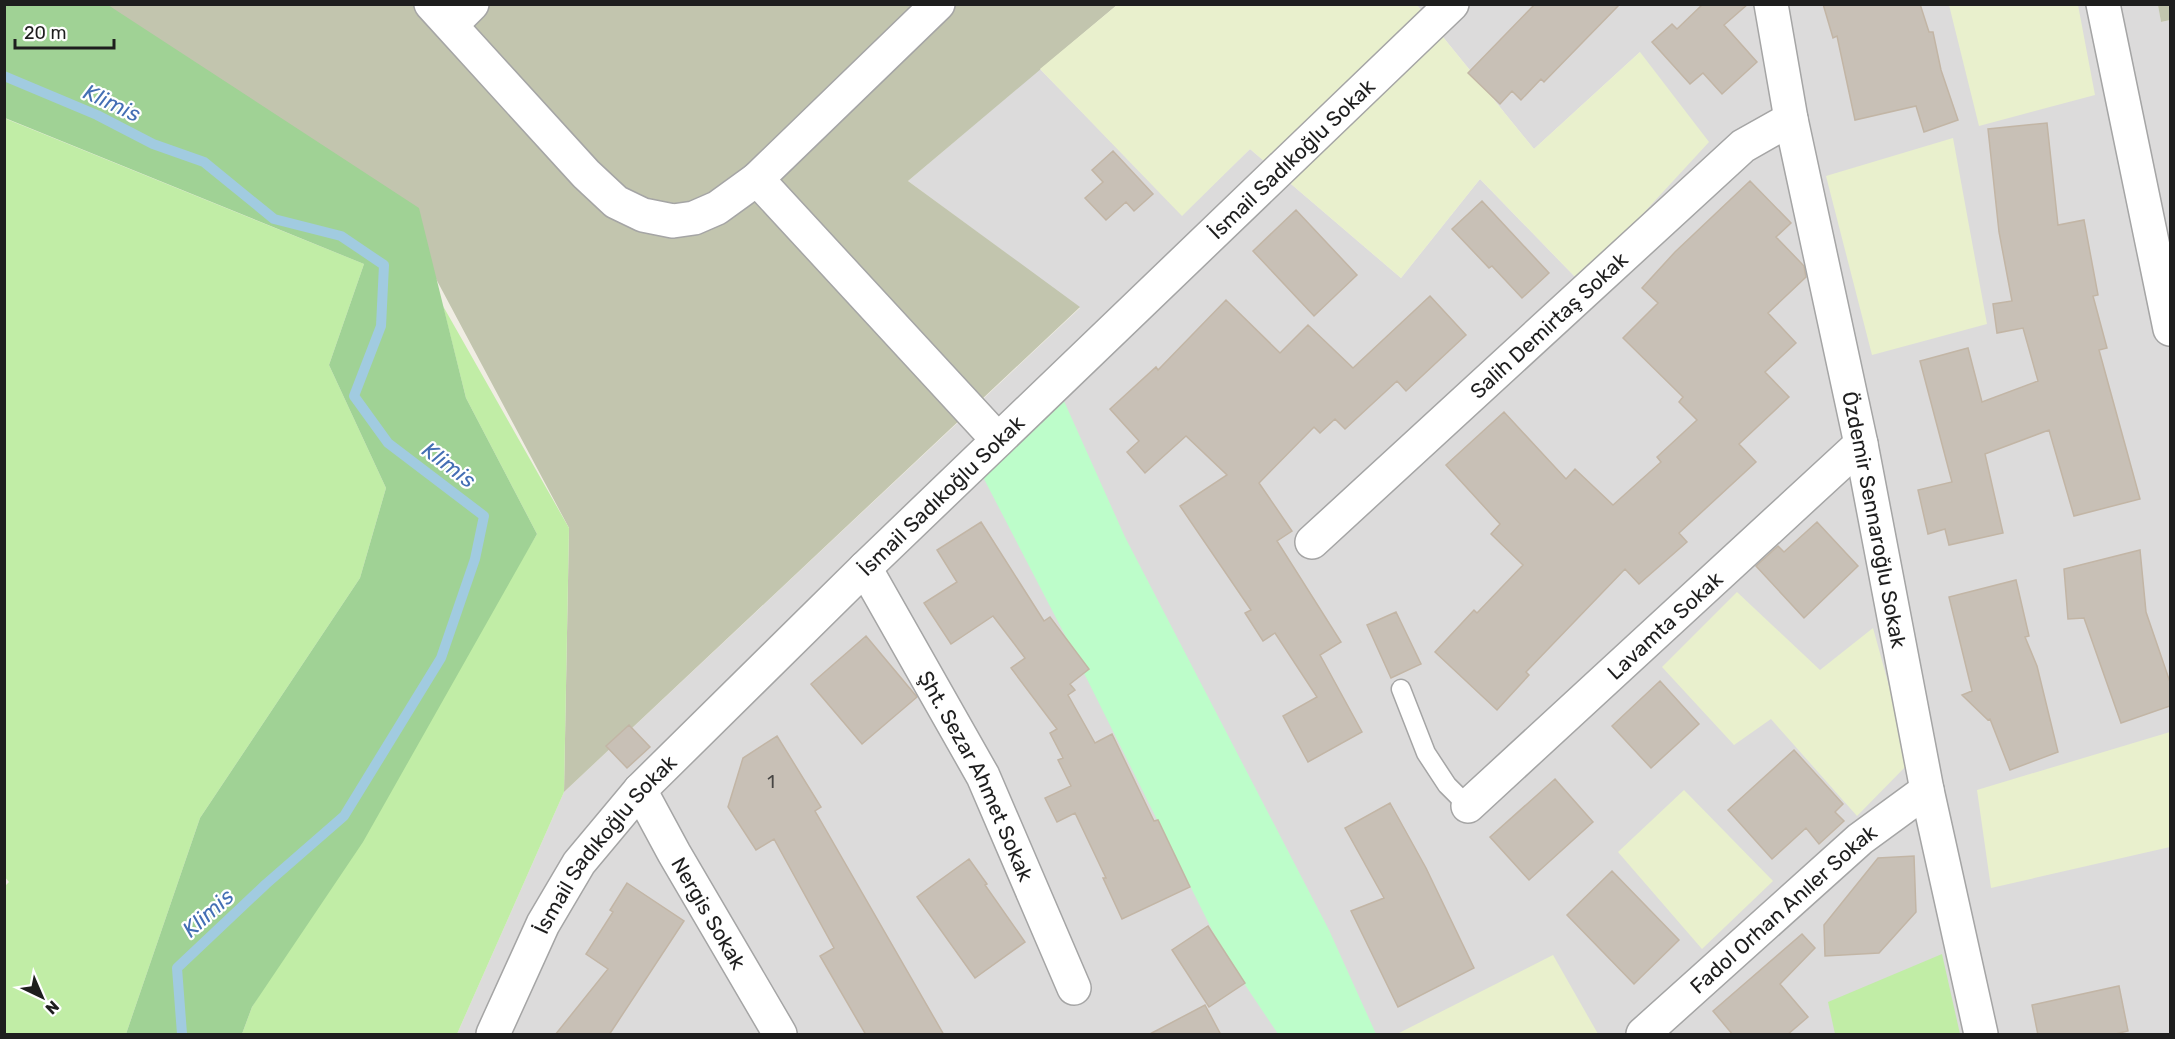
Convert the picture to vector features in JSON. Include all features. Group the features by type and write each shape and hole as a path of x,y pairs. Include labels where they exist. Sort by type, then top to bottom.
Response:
{"street":[{"path":"452,11 586,174 616,202 643,215 673,221 694,218 717,208 757,179 938,4"},
{"name":"İsmail Sadıkoğlu Sokak","path":"493,1035 543,924 579,863 640,790 998,440 1452,4"},
{"name":"Özdemir Sennaroğlu Sokak","path":"1771,4 1791,119 1861,444 1927,790 1981,1035"},
{"path":"2103,4 2170,329"},
{"name":"Salih Demirtaş Sokak","path":"1312,542 1743,146 1791,119"},
{"path":"757,179 998,440"},
{"name":"Lavamta Sokak","path":"1468,806 1861,444"},
{"name":"Şht. Sezar Ahmet Sokak","path":"866,568 983,776 1074,988"},
{"name":"Nergis Sokak","path":"640,790 780,1035"},
{"name":"Fadol Orhan Anıler Sokak","path":"1643,1035 1860,839 1927,790"}],"lane":[{"path":"1401,689 1426,753 1447,785 1468,806"}],"shaded area":[{"path":"2158,4 2161,22 2170,20 2170,1034 457,1034 564,792 1080,308 908,181 1040,69 1182,215 1250,149 1401,278 1480,179 1580,282 1640,52 1534,149 1417,5"},
{"path":"97,5 1117,5 908,181 1080,307 564,792 569,528 395,202"},
{"path":"1117,5 1417,5 1534,149 1640,52 1709,142 1580,282 1480,179 1401,278 1250,149 1182,216 1040,69"},
{"path":"1949,5 2078,5 2095,95 1979,126"},
{"path":"2158,5 2170,5 2170,20 2161,22"},
{"path":"1953,138 1987,324 1872,355 1826,176"},
{"path":"1737,592 1820,670 1873,628 1910,762 1857,816 1771,719 1734,745 1662,667"},
{"path":"2170,732 2170,847 1991,888 1977,790"},
{"path":"1684,790 1773,881 1702,949 1618,852"},
{"path":"1553,955 1598,1034 1397,1034"}],"green space":[{"path":"4,5 108,5 419,208 466,398 537,534 363,842 252,1007 242,1034 126,1034 200,818 360,578 386,488 329,365 364,264 5,118"},
{"path":"4,118 364,264 329,365 386,488 360,578 200,818 126,1034 5,1034 4,887 9,882 4,876"},
{"path":"443,306 569,528 564,792 457,1034 242,1034 252,1007 537,534 466,398"},
{"path":"1064,401 1125,537 1329,930 1376,1034 1278,1034 1223,952 1068,641 983,477"},
{"path":"1942,954 1960,1034 1835,1034 1828,1002"}],"building":[{"path":"1535,4 1620,4 1544,82 1541,79 1521,100 1512,91 1500,104 1468,73"},
{"path":"1703,4 1748,4 1724,25 1757,62 1722,94 1703,73 1690,84 1652,42 1672,24 1677,29"},
{"path":"1823,4 1920,4 1929,32 1933,32 1941,70 1958,120 1924,132 1916,106 1855,120 1837,36 1833,38"},
{"path":"2047,123 2058,225 2084,220 2098,295 2093,296 2107,348 2099,350 2140,499 2074,516 2049,430 1985,454 2003,533 1949,545 1945,529 1928,534 1918,490 1952,482 1920,361 1968,348 1982,402 2038,381 2023,328 1997,333 1993,304 2012,301 1999,232 1988,129"},
{"path":"1113,151 1153,194 1134,211 1126,202 1106,220 1085,198 1103,182 1092,170"},
{"path":"1750,181 1791,223 1776,237 1804,266 1806,277 1768,313 1796,343 1765,372 1789,397 1739,444 1756,462 1679,533 1687,542 1639,584 1625,569 1526,672 1529,675 1497,710 1435,652 1474,610 1477,613 1523,565 1491,534 1500,524 1446,465 1504,412 1566,479 1575,469 1613,505 1661,462 1657,457 1697,420 1679,402 1683,397 1623,338 1658,303 1642,288 1675,252"},
{"path":"1482,201 1549,273 1522,298 1492,266 1489,268 1452,229"},
{"path":"1296,210 1357,275 1314,316 1253,251"},
{"path":"1430,296 1466,335 1406,391 1397,381 1345,429 1335,419 1320,433 1314,427 1259,483 1292,531 1277,541 1341,642 1320,655 1362,732 1308,762 1283,716 1317,697 1275,633 1263,641 1245,613 1251,610 1180,506 1227,475 1186,436 1145,473 1127,452 1139,441 1110,409 1156,367 1158,370 1226,300 1280,353 1308,325 1353,368"},
{"path":"981,522 1044,621 1050,617 1089,669 1070,684 1075,690 1068,695 1095,743 1112,734 1154,821 1158,820 1190,887 1122,919 1103,878 1106,878 1075,813 1057,822 1045,798 1071,786 1058,760 1063,758 1050,733 1057,729 1011,668 1025,658 993,616 951,644 924,603 957,582 937,550"},
{"path":"1817,522 1858,566 1804,618 1756,566 1778,546 1784,552"},
{"path":"2140,550 2146,612 2170,682 2170,706 2121,723 2084,618 2068,619 2064,569"},
{"path":"2016,580 2029,636 2025,637 2037,666 2058,752 2010,770 1990,719 1988,720 1962,695 1972,691 1949,597"},
{"path":"1396,612 1421,664 1391,678 1367,625"},
{"path":"866,636 917,697 862,744 811,684"},
{"path":"1660,681 1699,724 1651,768 1612,726"},
{"path":"629,725 650,747 627,768 606,746"},
{"path":"777,736 821,807 815,811 944,1035 866,1035 820,956 834,948 774,839 756,850 728,807 743,758"},
{"path":"1794,750 1843,804 1835,812 1844,821 1819,844 1806,828 1772,859 1728,810"},
{"path":"1555,779 1593,822 1529,880 1490,837"},
{"path":"1390,803 1426,868 1474,968 1398,1007 1351,911 1384,898 1345,828"},
{"path":"1914,856 1916,912 1879,953 1825,956 1824,925 1878,858"},
{"path":"969,859 1025,942 975,978 917,897"},
{"path":"1612,871 1679,940 1634,984 1567,915"},
{"path":"627,883 684,921 609,1035 555,1035 608,969 586,954 613,912 610,910"},
{"path":"1208,926 1245,983 1209,1007 1172,950"},
{"path":"1802,934 1815,948 1780,984 1808,1017 1787,1035 1733,1035 1713,1011"},
{"path":"2119,986 2128,1031 2111,1035 2038,1035 2032,1005"},
{"path":"1205,1005 1221,1035 1148,1035"}],"waterway":[{"name":"Klimis","path":"4,76 97,115 153,144 204,162 274,219 341,236 384,265 381,326 354,396 388,443 484,516 475,559 441,658 344,816 266,884 177,968 182,1034"}]}
